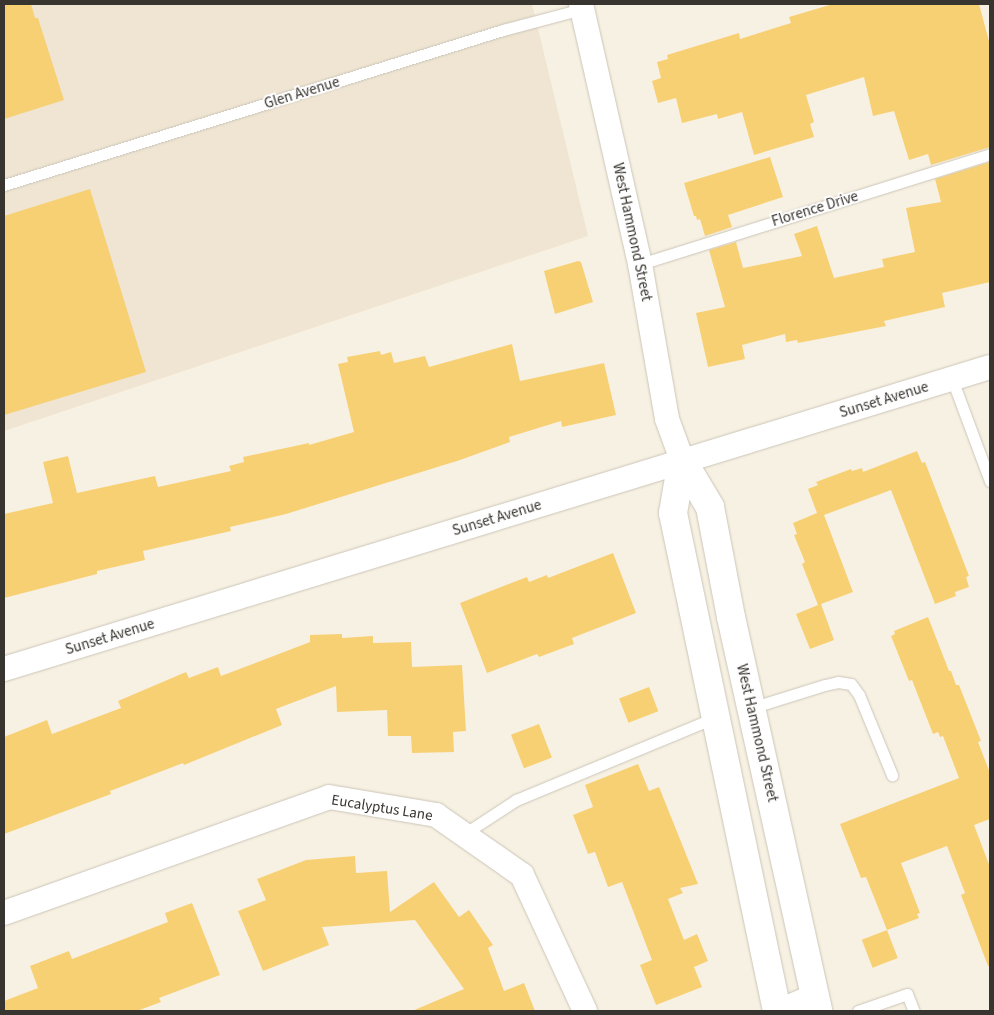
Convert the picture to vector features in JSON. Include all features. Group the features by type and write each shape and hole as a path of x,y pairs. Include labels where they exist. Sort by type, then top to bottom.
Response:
{"street":[{"name":"West Hammond Street","path":"588,6 640,264 667,419 682,460 710,507 751,708 816,1004"},
{"name":"Sunset Avenue","path":"4,669 990,367"},
{"name":"West Hammond Street","path":"682,460 673,513 714,718 778,1011"},
{"name":"Eucalyptus Lane","path":"4,913 329,797 436,814 522,875 585,1011"},
{"path":"778,1011 816,1004"}],"lane":[{"name":"Glen Avenue","path":"4,185 494,33 588,6"},
{"name":"Florence Drive","path":"640,264 990,154"},
{"path":"952,379 990,481"},
{"path":"751,708 825,685 838,682 851,684 859,695 892,775"},
{"path":"464,834 516,800 714,718"},
{"path":"858,1011 907,994 914,1011"}],"shaded area":[{"path":"4,4 532,4 588,236 4,431"}],"building":[{"path":"4,4 31,4 35,18 38,18 64,100 4,119"},
{"path":"833,4 979,4 990,45 990,147 931,165 928,154 909,160 894,111 873,116 864,77 806,95 814,122 810,124 814,137 754,155 742,112 718,119 717,114 682,123 676,98 658,103 652,81 661,78 657,62 668,59 667,55 739,33 740,39 791,23 789,17"},
{"path":"770,157 783,197 728,215 732,227 705,236 700,219 697,220 696,216 694,216 684,183"},
{"path":"990,162 990,282 942,293 945,307 884,321 886,326 798,343 797,340 786,342 785,334 742,345 745,359 708,367 696,313 725,307 709,250 736,242 743,268 802,256 794,234 817,226 834,278 884,267 882,259 915,252 906,208 941,202 935,179"},
{"path":"90,189 146,372 4,415 4,216"},
{"path":"578,261 581,262 593,302 555,314 544,271"},
{"path":"512,344 520,381 604,363 616,415 562,427 561,421 509,437 510,442 460,460 286,514 230,527 231,531 143,551 145,560 97,571 97,574 4,598 4,514 53,503 43,462 68,456 77,493 155,476 158,487 231,471 229,466 244,462 243,457 309,443 309,445 354,432 338,364 348,362 347,357 380,351 381,355 391,352 394,363 425,356 429,367"},
{"path":"917,451 922,463 925,462 969,576 966,577 969,587 955,592 956,596 935,604 891,490 824,515 853,592 821,604 834,640 810,649 796,614 818,605 802,564 805,562 794,535 797,534 793,523 817,513 808,489 818,485 816,482 851,469 852,471 862,468 863,472"},
{"path":"613,553 636,613 572,638 574,644 539,657 537,654 487,673 460,603 527,577 529,582 547,575 548,578"},
{"path":"928,617 949,671 951,671 956,685 959,685 981,741 978,742 990,773 990,819 974,825 990,867 990,966 988,966 961,895 965,893 947,846 901,863 920,913 917,914 919,918 887,930 866,877 861,878 840,824 959,778 943,736 940,737 938,732 933,734 912,680 909,681 891,636 895,634 894,631"},
{"path":"342,634 342,638 373,636 373,643 411,642 412,667 462,665 466,731 453,732 454,752 412,753 411,736 388,736 387,710 337,712 336,686 276,709 282,725 184,765 183,763 110,791 111,794 4,834 4,737 47,720 52,734 121,708 118,701 186,672 189,678 218,667 221,676 310,642 310,635"},
{"path":"649,687 658,711 628,723 619,698"},
{"path":"539,724 552,758 524,768 511,735"},
{"path":"638,764 649,791 659,787 698,884 680,888 683,893 668,899 684,940 697,934 708,961 694,967 702,987 656,1005 640,965 652,960 622,882 608,887 595,852 588,854 573,815 593,807 585,785"},
{"path":"355,856 356,873 387,871 390,912 434,882 459,917 469,910 493,945 488,948 504,991 524,983 535,1011 412,1011 464,989 415,920 322,927 329,945 263,971 238,911 266,900 257,879 306,860"},
{"path":"192,903 220,975 159,998 161,1002 137,1011 4,1011 4,1001 38,988 30,966 69,951 72,959 168,922 165,913"},
{"path":"887,930 898,958 873,968 862,940"}]}
